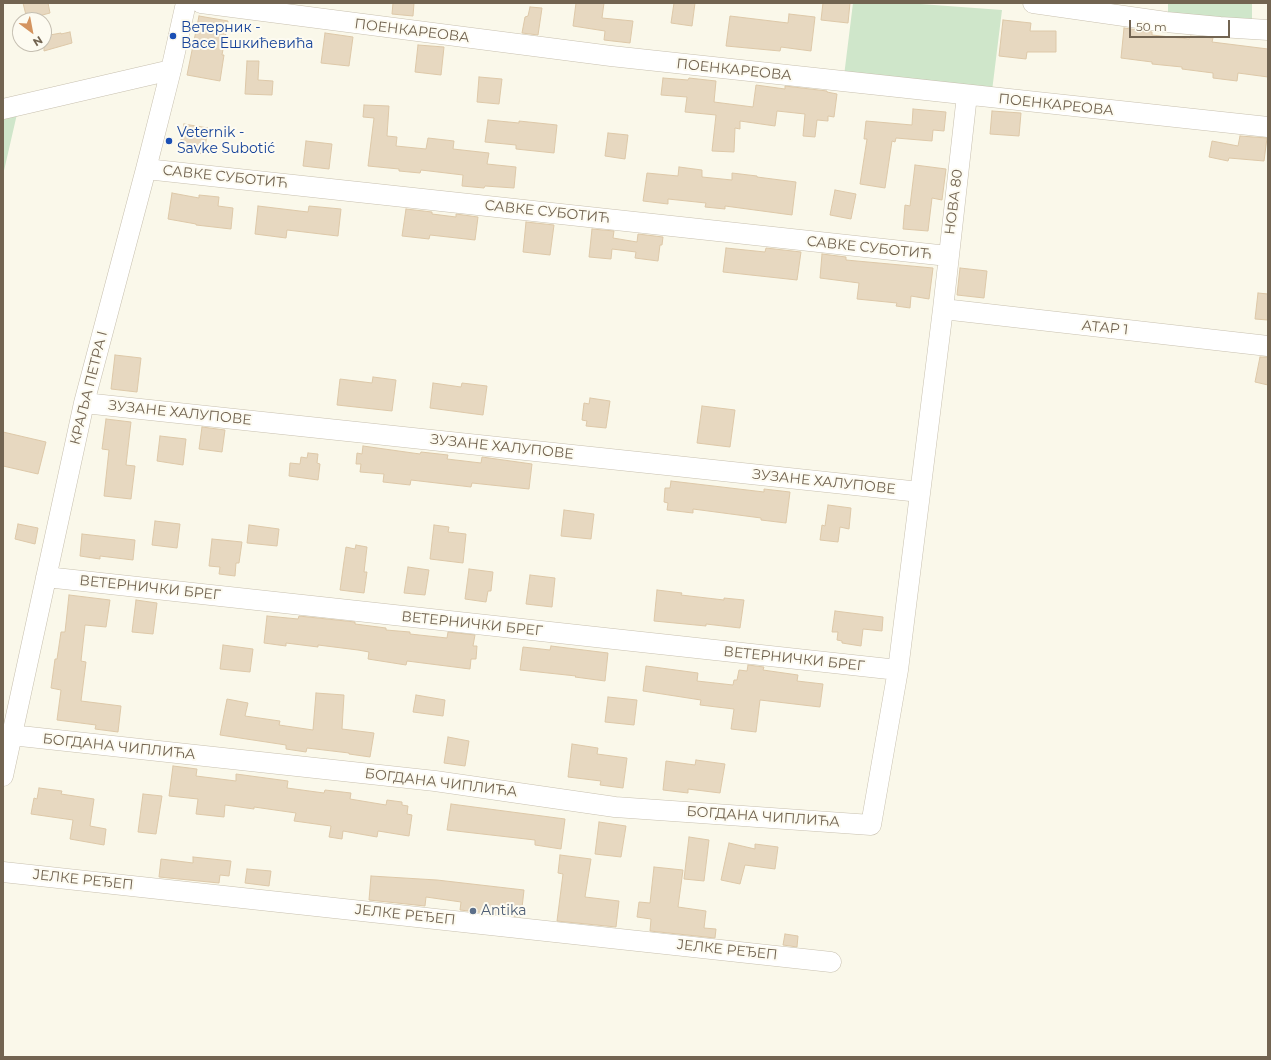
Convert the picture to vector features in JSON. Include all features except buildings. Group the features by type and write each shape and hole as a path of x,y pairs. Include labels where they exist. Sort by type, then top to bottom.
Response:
{"street":[{"name":"КРАЉА ПЕТРА I","path":"3,776 84,403 146,169 186,3"},
{"name":"ПОЕНКАРЕОВА","path":"201,3 611,56 1268,128"},
{"path":"1033,3 1166,22 1268,30"},
{"path":"3,109 171,70"},
{"name":"НОВА 80","path":"871,825 898,670 967,95"},
{"name":"САВКЕ СУБОТИЋ","path":"146,169 948,256"},
{"name":"АТАР 1","path":"942,309 1268,346"},
{"name":"ЗУЗАНЕ ХАЛУПОВЕ","path":"84,403 920,492"},
{"name":"ВЕТЕРНИЧКИ БРЕГ","path":"46,577 898,670"},
{"name":"БОГДАНА ЧИПЛИЋА","path":"11,735 435,781 615,807 871,825"},
{"name":"ЈЕЛКЕ РЕЂЕП","path":"3,872 831,962"}],"green space":[{"path":"853,3 907,3 1002,10 992,91 844,76"},
{"path":"1168,3 1252,3 1252,20 1168,13"},
{"path":"17,114 3,175 3,117"}],"place":[{"name":"Ветерник - Васе Ешкићевића","path":"173,36"},
{"name":"Veternik - Savke Subotić","path":"169,141"},
{"name":"Antika","path":"473,911"}]}
